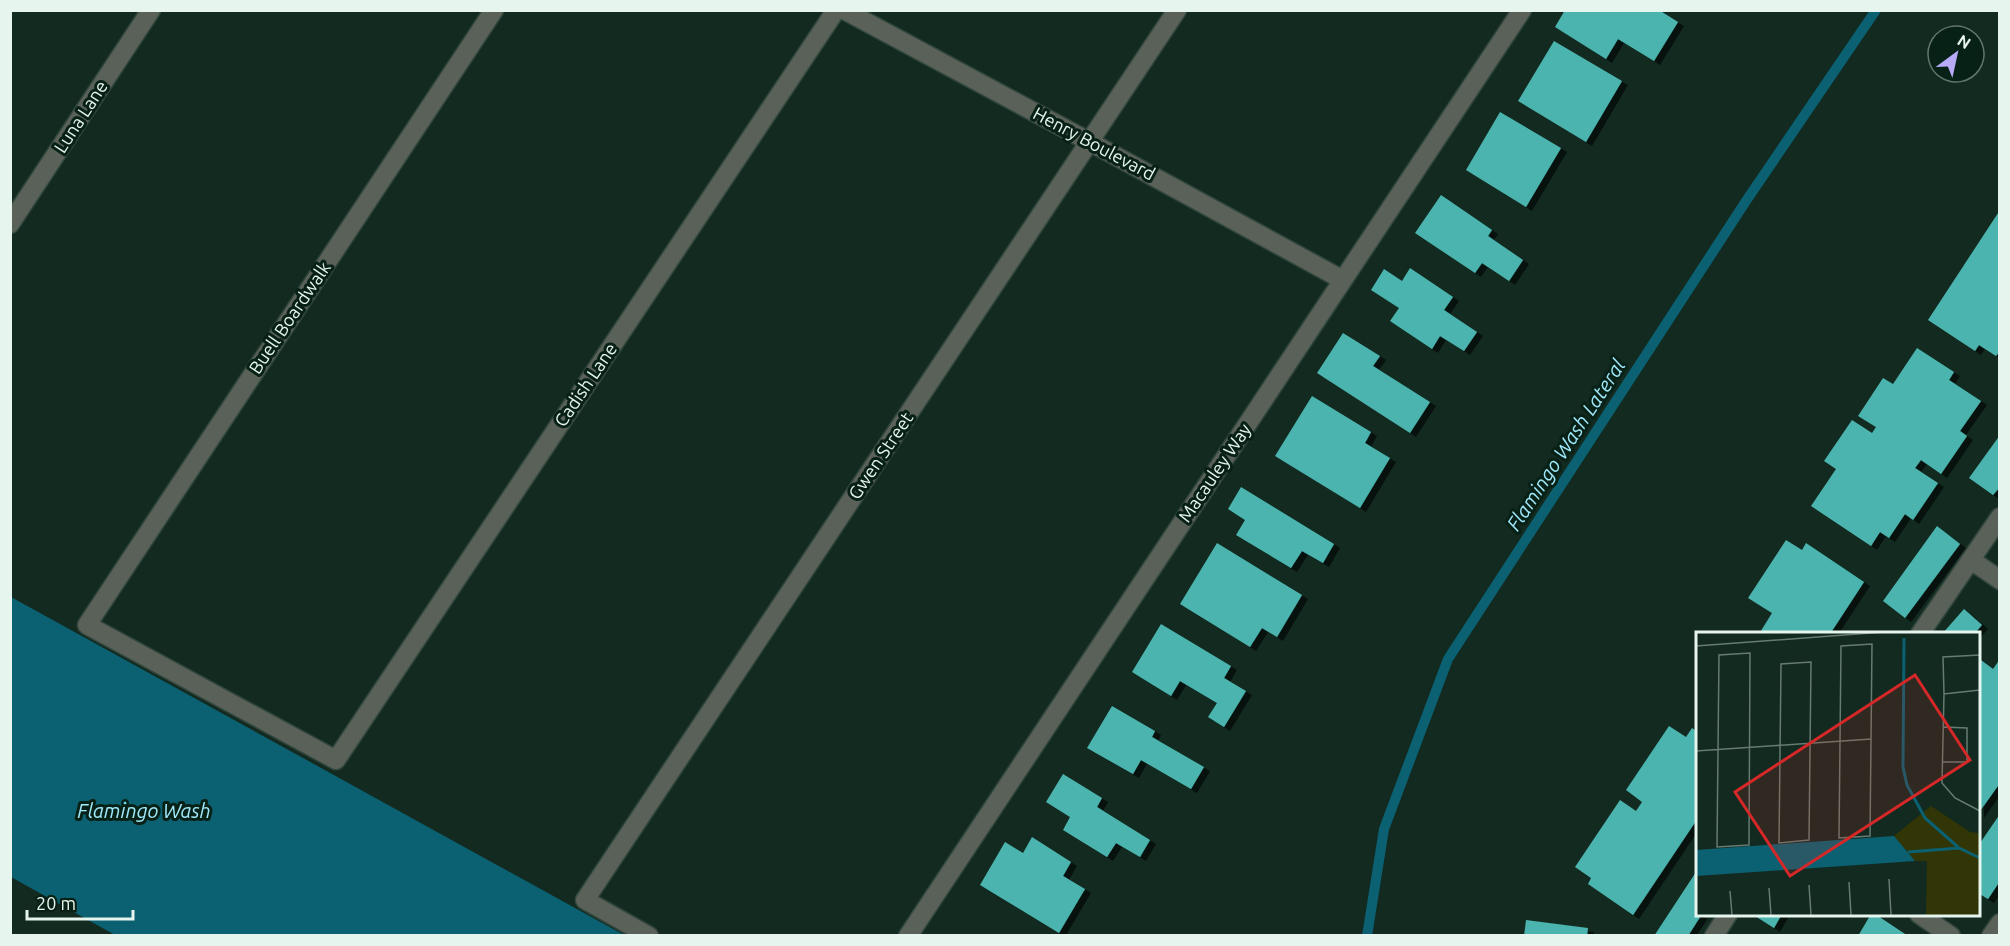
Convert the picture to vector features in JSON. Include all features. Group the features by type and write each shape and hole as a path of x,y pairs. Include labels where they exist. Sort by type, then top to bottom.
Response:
{"street":[{"name":"Luna Lane","path":"10,224 151,10"},
{"name":"Buell Boardwalk","path":"336,760 87,625 494,10"},
{"name":"Cadish Lane","path":"336,760 836,10"},
{"name":"Henry Boulevard","path":"844,10 1343,280"},
{"name":"Gwen Street","path":"649,936 585,900 1177,10"},
{"name":"Macauley Way","path":"908,936 1522,10"},
{"path":"1921,632 2000,517"},
{"path":"1971,560 2000,580"},
{"path":"1714,936 1727,916"},
{"path":"1921,916 1951,936"},
{"path":"1991,936 2000,923"}],"water":[{"name":"Flamingo Wash","path":"11,597 624,935 115,935 11,877"}],"building":[{"path":"1565,10 1659,10 1678,22 1654,61 1618,39 1606,59 1555,27"},
{"path":"1554,41 1622,81 1586,142 1518,101"},
{"path":"1500,112 1561,148 1526,207 1466,170"},
{"path":"1441,195 1492,230 1488,236 1523,260 1509,281 1482,263 1475,273 1415,233"},
{"path":"2000,210 2000,351 1996,356 1979,345 1975,351 1928,320"},
{"path":"1410,268 1453,297 1444,310 1477,332 1464,351 1440,336 1432,349 1390,321 1399,308 1371,290 1384,269 1402,281"},
{"path":"1343,333 1380,356 1373,366 1430,402 1410,433 1317,373"},
{"path":"1917,348 1954,372 1949,380 1981,401 1960,431 1967,436 1941,474 1921,460 1915,468 1938,483 1913,520 1905,514 1889,538 1880,532 1871,546 1811,506 1836,469 1824,461 1852,420 1872,433 1876,427 1858,416 1883,378 1893,384"},
{"path":"1312,396 1371,432 1365,443 1390,458 1360,508 1275,456"},
{"path":"2000,435 2000,487 1993,495 1969,478"},
{"path":"1241,487 1334,544 1323,563 1302,551 1291,568 1236,535 1245,520 1228,509"},
{"path":"1937,526 1960,544 1905,618 1883,601"},
{"path":"1786,540 1802,550 1806,543 1864,582 1831,632 1760,632 1772,613 1748,598"},
{"path":"1217,543 1302,595 1277,637 1262,628 1250,647 1180,604"},
{"path":"1964,609 1982,625 1976,632 1944,632"},
{"path":"1161,624 1231,666 1224,678 1246,691 1224,727 1208,717 1217,703 1180,681 1171,696 1132,672"},
{"path":"2000,659 2000,783 1980,811 1980,661 1993,669"},
{"path":"1112,706 1155,731 1152,737 1204,767 1191,789 1141,760 1133,774 1087,748"},
{"path":"1669,726 1686,737 1692,728 1696,731 1696,821 1633,915 1588,884 1591,878 1575,867 1620,800 1636,811 1642,802 1626,790"},
{"path":"1063,774 1102,798 1097,807 1150,840 1140,857 1116,843 1107,857 1063,830 1070,817 1046,802"},
{"path":"2000,814 2000,881 1988,899 1980,894 1980,843"},
{"path":"1032,837 1071,862 1063,876 1085,889 1059,933 980,885 1005,842 1023,853"},
{"path":"1696,872 1696,916 1701,916 1688,936 1654,936"},
{"path":"1755,916 1781,916 1774,928"},
{"path":"1870,916 1878,916 1908,936 1858,936"},
{"path":"1526,920 1588,928 1587,936 1524,936"}],"waterway":[{"name":"Flamingo Wash Lateral","path":"1367,936 1384,829 1448,659 1746,201 1876,10"}]}
